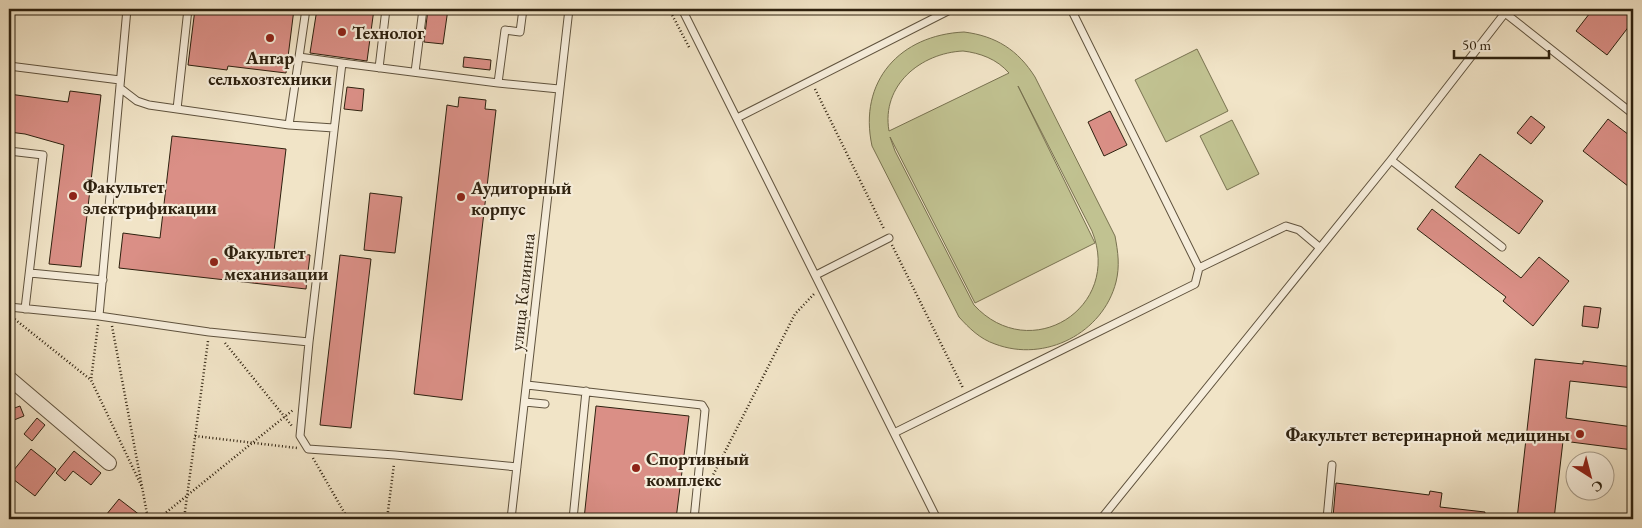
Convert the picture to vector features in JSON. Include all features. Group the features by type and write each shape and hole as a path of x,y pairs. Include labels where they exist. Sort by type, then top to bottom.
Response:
{"street":[{"path":"9,378 109,463"}],"lane":[{"path":"99,316 127,9"},
{"path":"177,109 188,9"},
{"path":"289,125 306,9"},
{"path":"379,68 386,9"},
{"path":"415,72 423,9"},
{"path":"498,83 505,30 520,32 523,9"},
{"name":"улица Калинина","path":"511,519 569,9"},
{"path":"682,9 937,519"},
{"path":"737,118 952,9"},
{"path":"894,433 1195,284 1199,268 1071,9"},
{"path":"1101,519 1391,160 1507,11 1633,114"},
{"path":"299,58 559,89"},
{"path":"342,63 309,342 300,436 308,449 517,467"},
{"path":"9,66 120,80"},
{"path":"120,88 137,101 149,105 289,125 334,128"},
{"path":"9,151 43,155 25,309"},
{"path":"1391,160 1502,247"},
{"path":"1199,268 1286,226 1299,230 1320,247"},
{"path":"816,275 888,238"},
{"path":"30,273 103,280"},
{"path":"9,308 111,317 212,332 309,342"},
{"path":"527,385 699,403 704,407 694,519"},
{"path":"572,519 586,391"},
{"path":"525,402 545,404"},
{"path":"1327,519 1332,465"}],"path":[{"path":"696,510 795,314 820,288"},
{"path":"9,315 91,380 143,490"},
{"path":"91,380 99,316"},
{"path":"111,317 148,519"},
{"path":"212,332 300,436"},
{"path":"184,519 194,436 212,332"},
{"path":"158,519 252,444 303,400"},
{"path":"194,436 308,449 348,519"},
{"path":"387,519 395,455"}],"green space":[{"path":"964,32 986,37 1014,52 1028,67 1035,77 1115,236 1118,270 1116,282 1109,300 1099,316 1085,329 1069,339 1052,346 1033,350 1014,349 995,344 980,336 959,317 872,146 869,123 871,101 878,82 889,66 903,52 921,42 941,35","holes":["963,51 976,53 994,60 1009,73 889,131 888,114 891,99 898,86 907,74 919,65 947,53","1018,86 1092,231 1094,242","890,137 975,303 1095,243 1098,259 1095,284 1083,304 1066,320 1044,329 1020,330 996,322 974,305 895,151"]},
{"path":"1197,49 1228,111 1166,142 1135,80"},
{"path":"1232,120 1259,174 1227,190 1200,136"}],"building":[{"path":"195,9 294,9 286,73 228,66 227,70 188,65"},
{"name":"Технолог","path":"317,9 374,9 367,61 310,53"},
{"path":"428,9 448,9 443,44 424,42"},
{"path":"1593,9 1633,9 1633,21 1607,55 1576,31"},
{"path":"464,57 491,60 490,70 463,67"},
{"path":"347,87 364,89 362,111 344,109"},
{"name":"Факультет электрификации","path":"70,91 101,95 81,267 49,264 64,145 25,134 9,132 9,94 68,102"},
{"name":"Аудиторный корпус","path":"459,97 486,100 485,109 496,110 462,400 414,394 447,105 458,107"},
{"path":"1110,111 1127,145 1104,156 1088,122"},
{"path":"1531,116 1545,127 1531,144 1517,133"},
{"path":"1608,119 1633,138 1633,190 1583,151"},
{"path":"172,136 286,149 274,251 310,255 306,289 119,268 123,233 160,238"},
{"path":"1480,154 1543,201 1519,234 1455,187"},
{"path":"370,193 402,197 395,253 364,250"},
{"path":"1432,209 1521,278 1539,257 1569,281 1533,326 1503,301 1506,297 1417,229"},
{"path":"340,255 371,259 351,428 320,425"},
{"path":"1584,306 1601,308 1598,328 1582,326"},
{"name":"Факультет ветеринарной медицины","path":"1535,359 1583,364 1583,361 1633,367 1633,388 1570,381 1566,418 1633,427 1633,450 1563,441 1554,519 1517,519"},
{"path":"20,406 24,416 9,422 9,410"},
{"name":"Спортивный комплекс","path":"596,406 689,416 676,519 584,519"},
{"path":"37,418 45,425 32,441 24,434"},
{"path":"31,449 56,469 35,496 9,476"},
{"path":"74,451 101,473 91,485 73,471 65,481 56,473"},
{"name":"Факультет ветеринарной медицины","path":"1336,483 1429,495 1430,491 1442,493 1440,507 1485,512 1484,519 1352,519 1333,517"},
{"path":"119,499 145,519 111,519 106,515"}],"place":[{"name":"Технолог","path":"342,32"},
{"name":"Ангар сельхозтехники","path":"270,38"},
{"name":"Факультет электрификации","path":"73,196"},
{"name":"Аудиторный корпус","path":"461,197"},
{"name":"Факультет механизации","path":"214,262"},
{"name":"Факультет ветеринарной медицины","path":"1580,434"},
{"name":"Спортивный комплекс","path":"636,468"}]}
